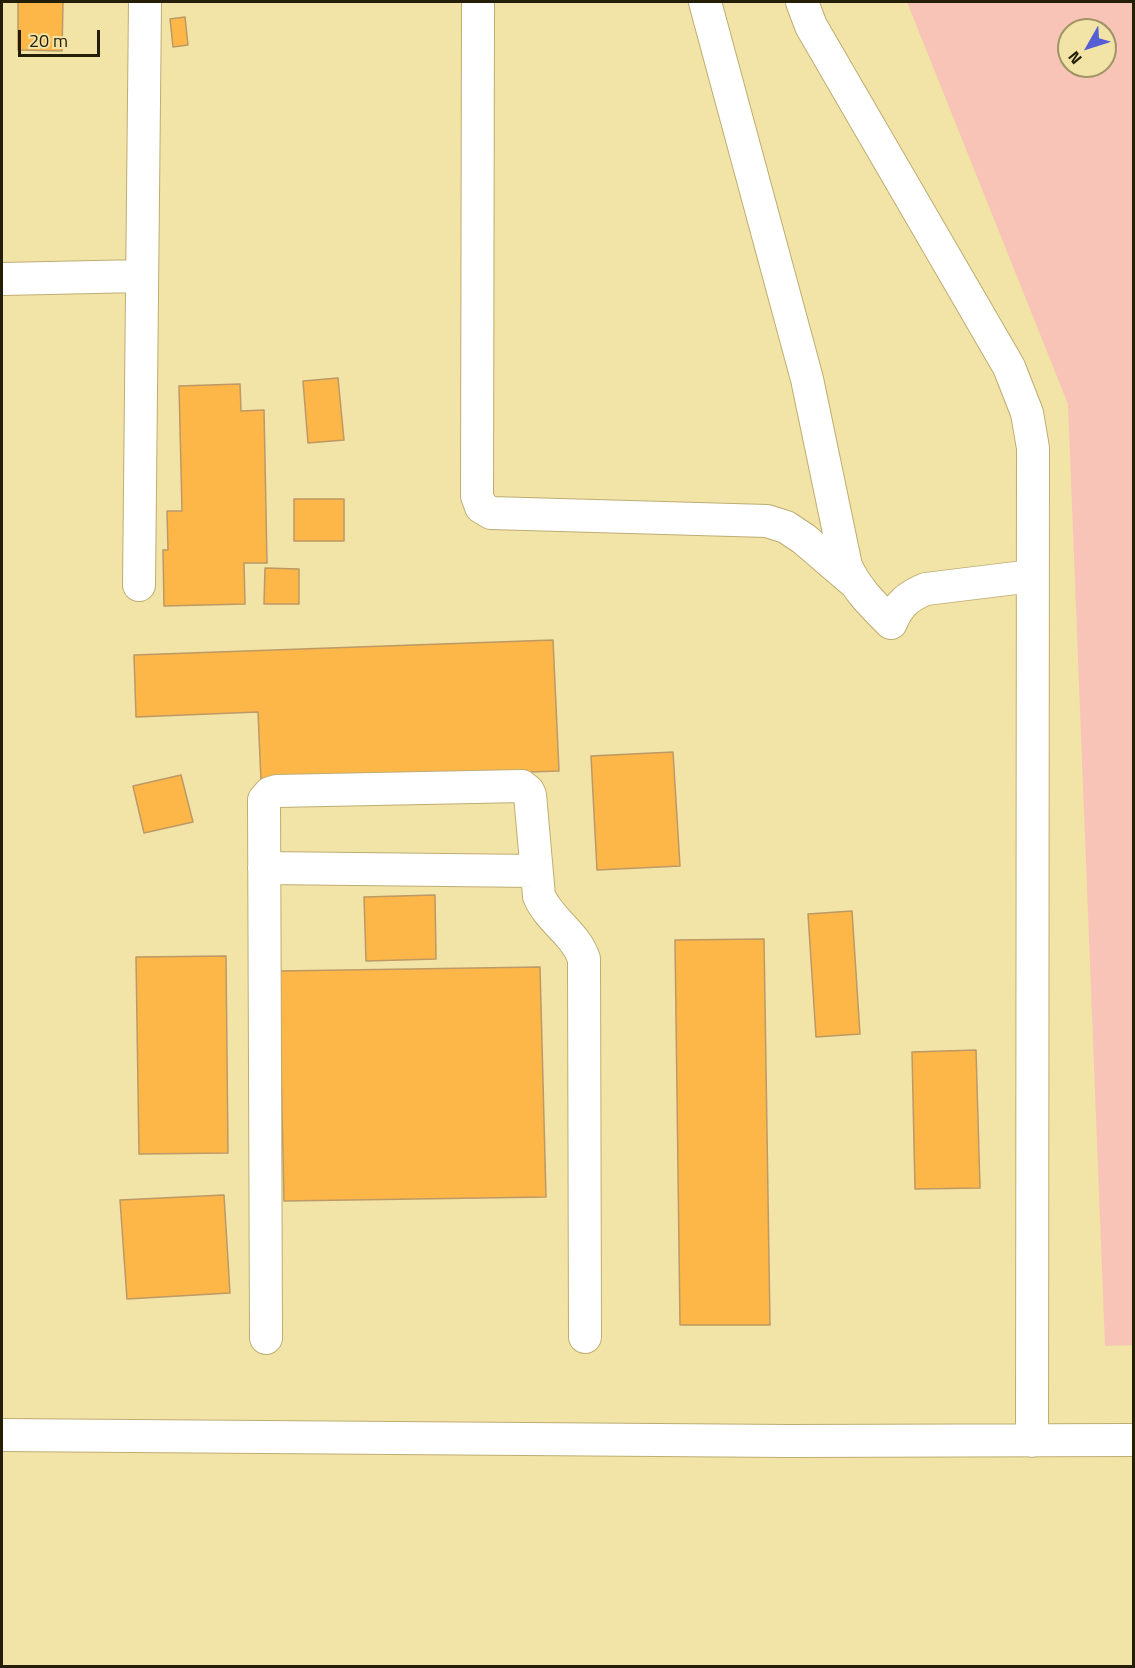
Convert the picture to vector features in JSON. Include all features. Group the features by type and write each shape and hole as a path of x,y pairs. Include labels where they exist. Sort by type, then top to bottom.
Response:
{"street":[{"path":"139,585 145,2"},
{"path":"477,2 477,502 480,507 491,513 767,521 786,527 804,539 853,581"},
{"path":"705,2 807,379 846,566 853,581 891,623 902,603 913,594 926,589 1032,576"},
{"path":"801,2 811,26 1009,367 1027,413 1033,448 1032,1441"},
{"path":"2,279 142,276"},
{"path":"266,1338 264,800 270,793 277,791 522,786 530,795 539,896 543,906 578,947 584,959 585,1337"},
{"path":"264,868 536,870"},
{"path":"2,1435 788,1441 1134,1440"}],"shaded area":[{"path":"907,2 1133,2 1133,1345 1105,1346 1068,404"}],"building":[{"path":"18,2 63,2 62,51 18,50"},
{"path":"185,17 188,45 173,47 170,19"},
{"path":"338,378 344,440 308,443 303,381"},
{"path":"240,384 241,411 264,410 267,563 244,563 245,604 164,606 163,550 168,550 167,511 182,511 179,386"},
{"path":"294,499 344,499 344,541 294,541"},
{"path":"265,568 299,569 299,604 264,604"},
{"path":"553,640 559,771 261,781 258,712 136,717 134,655"},
{"path":"673,752 680,866 597,870 591,756"},
{"path":"181,775 193,822 144,833 133,786"},
{"path":"435,895 436,959 366,961 364,897"},
{"path":"852,911 860,1034 816,1037 808,914"},
{"path":"764,939 770,1325 680,1325 675,940"},
{"path":"226,956 228,1153 139,1154 136,957"},
{"path":"540,967 546,1197 284,1201 279,971"},
{"path":"976,1050 980,1188 915,1189 912,1052"},
{"path":"224,1195 230,1293 127,1299 120,1200"}]}
